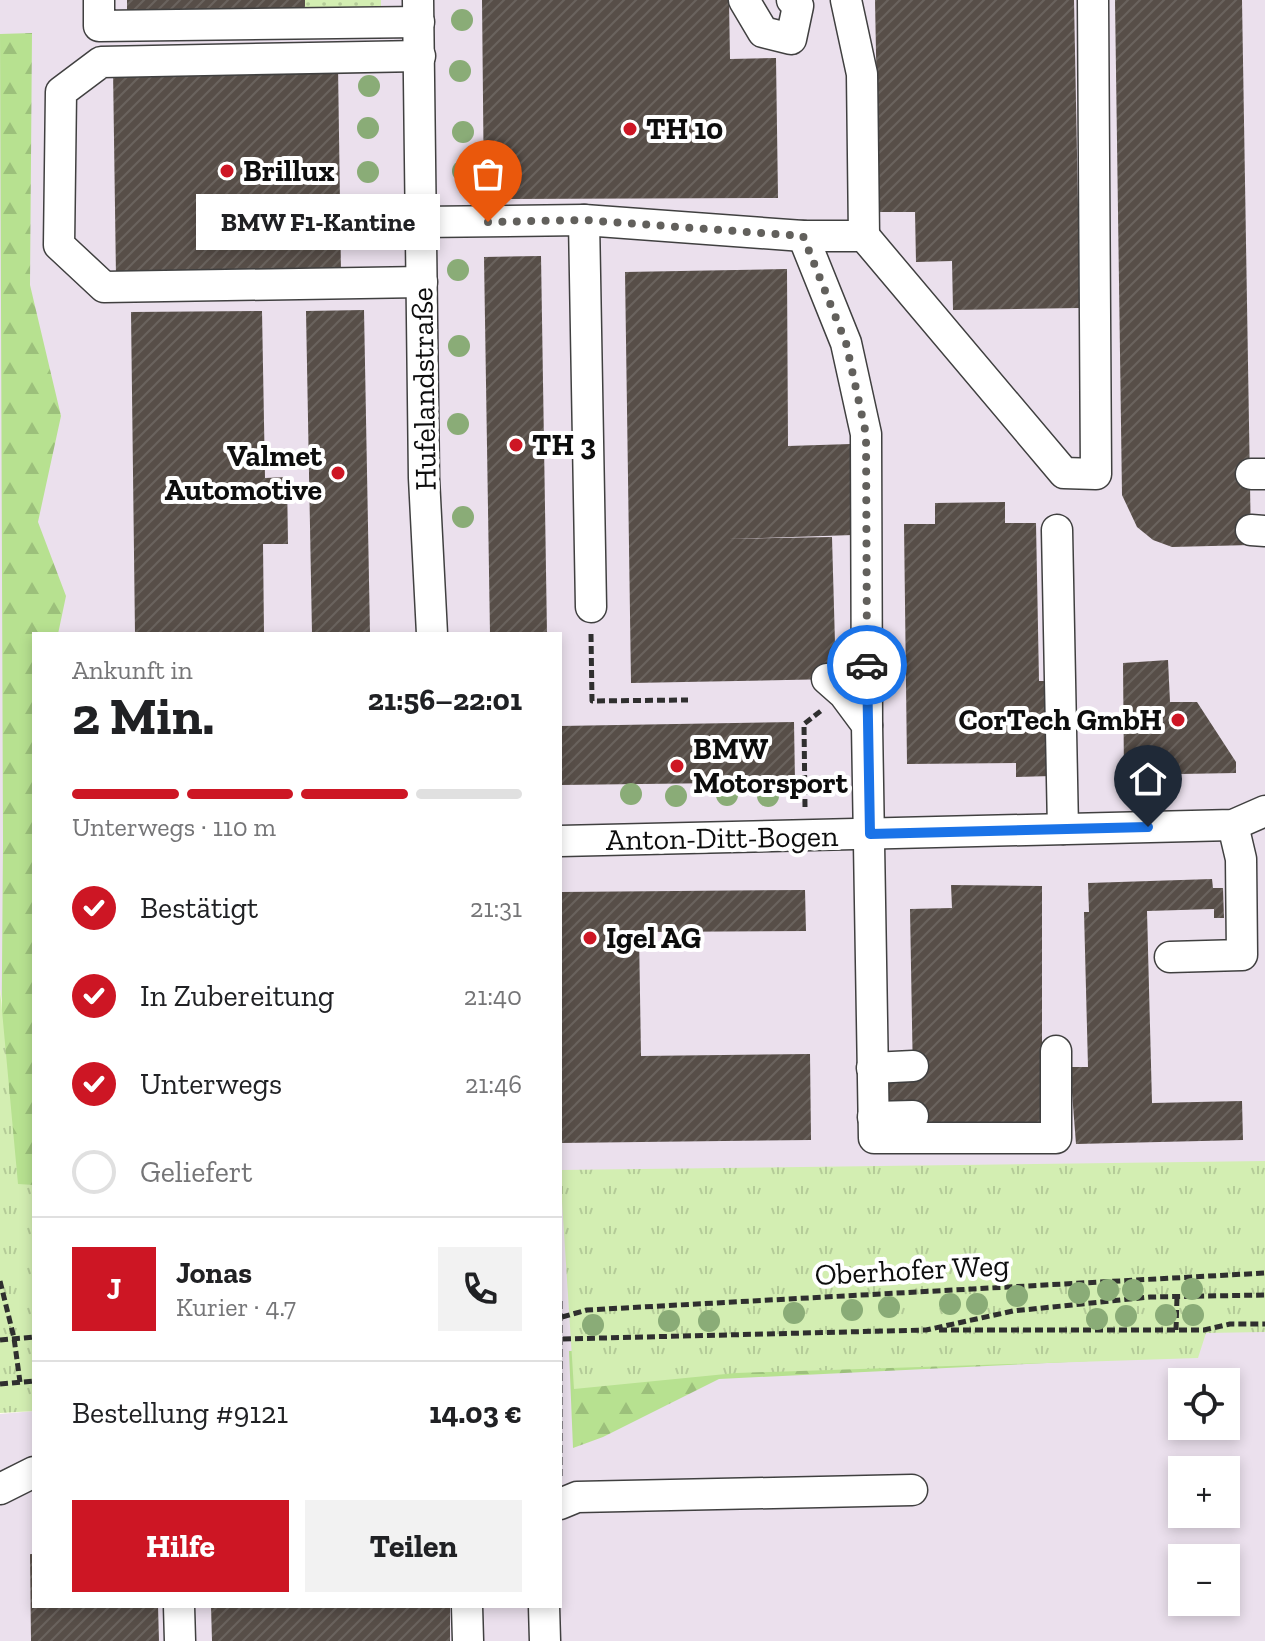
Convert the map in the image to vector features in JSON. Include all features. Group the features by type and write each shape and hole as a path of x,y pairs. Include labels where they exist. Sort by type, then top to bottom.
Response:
{"street":[{"path":"99,0 99,26 418,11"},
{"path":"744,0 763,32 791,39 798,6 792,0"},
{"path":"846,0 862,74 864,236 1064,473 1096,474 1093,0"},
{"name":"Hufelandstraße","path":"418,11 424,478 432,632"},
{"path":"420,56 101,62 61,92 59,245 104,287 422,282"},
{"path":"420,222 584,220 803,236 864,236"},
{"path":"584,220 591,607"},
{"path":"803,236 846,343 866,434 874,1138 1056,1138 1056,1051"},
{"path":"1057,530 1063,829"},
{"path":"836,686 867,725"},
{"name":"Anton-Ditt-Bogen","path":"562,841 1233,825 1265,811"},
{"path":"1170,957 1242,955 1241,859 1233,825"},
{"path":"872,1068 913,1066"},
{"path":"873,1117 913,1116"},
{"path":"0,1489 32,1473"},
{"path":"562,1503 577,1497 912,1490"},
{"path":"179,1608 180,1641"},
{"path":"467,1608 468,1641"},
{"path":"544,1608 545,1641"}],"path":[{"path":"591,607 592,701 688,700"},
{"path":"806,836 804,724 836,686"},
{"name":"Oberhofer Weg","path":"562,1317 587,1310 1265,1273"},
{"path":"0,1281 14,1338 20,1382"},
{"path":"926,1330 1013,1311 1177,1297 1265,1295"},
{"path":"1176,1330 1177,1297"},
{"path":"562,1317 562,1386"},
{"path":"563,1339 926,1330 1176,1330 1265,1324"},
{"path":"0,1340 32,1337"},
{"path":"0,1384 32,1381"}],"shaded area":[{"path":"0,0 1265,0 1265,1641 0,1641 0,1414 32,1411 32,1608 562,1608 562,632 32,632 32,1173 0,989"}],"green space":[{"path":"305,0 381,0 381,10 305,10"},
{"path":"32,33 30,285 61,416 38,522 66,596 58,632 32,632 32,1323 0,1224 3,843 0,34"},
{"path":"0,989 18,1184 32,1185 32,1411 0,1413"},
{"path":"1265,1161 1265,1332 1206,1333 1198,1358 736,1373 574,1389 562,1170"},
{"path":"936,1339 1194,1356 719,1379 603,1437 573,1448 569,1351"}],"building":[{"path":"127,0 305,0 305,10 127,13"},
{"name":"TH 10","path":"482,0 729,0 730,59 776,58 778,198 484,199"},
{"path":"875,0 1074,0 1080,308 953,310 952,261 916,262 915,212 879,212"},
{"path":"1115,0 1242,0 1251,545 1172,547 1153,540 1137,527 1122,495"},
{"name":"Brillux","path":"338,65 341,274 116,277 113,69"},
{"name":"TH 3","path":"541,256 547,632 490,632 484,257"},
{"path":"787,269 788,446 851,444 853,535 727,539 832,537 836,679 631,683 625,272"},
{"name":"Valmet Automotive","path":"364,310 370,632 312,632 306,311"},
{"path":"262,311 265,478 287,477 288,544 263,544 264,632 135,632 131,312"},
{"path":"1005,502 1005,523 1036,523 1039,681 1051,681 1052,776 1016,777 1016,763 907,764 904,524 935,524 935,503"},
{"path":"1168,660 1170,702 1197,702 1236,762 1236,773 1124,775 1123,663"},
{"name":"BMW Motorsport","path":"794,722 795,782 562,785 562,726"},
{"path":"1212,879 1213,888 1223,888 1224,918 1214,918 1214,909 1147,911 1152,1103 1242,1101 1243,1140 1076,1144 1070,1067 1088,1067 1084,912 1089,912 1088,883"},
{"path":"951,885 1042,886 1042,1124 913,1126 913,1102 889,1102 889,1080 913,1080 910,909 952,908"},
{"path":"805,890 806,931 639,932 641,1056 810,1054 811,1140 562,1143 562,892"},
{"path":"30,1554 32,1608 158,1608 159,1641 31,1641"},
{"path":"211,1608 450,1608 450,1641 212,1641"}],"way so far":[{"path":"488,222 584,220 803,236 846,343 866,434 867,665"}],"place":[{"name":"TH 10","path":"630,129"},
{"name":"Brillux","path":"227,171"},
{"name":"BMW F1-Kantine","path":"488,222"},
{"name":"TH 3","path":"516,445"},
{"name":"Valmet Automotive","path":"338,473"},
{"name":"CorTech GmbH","path":"1178,720"},
{"name":"BMW Motorsport","path":"677,766"},
{"name":"Igel AG","path":"590,938"}],"route":[{"path":"867,665 870,834 1148,827"}]}
